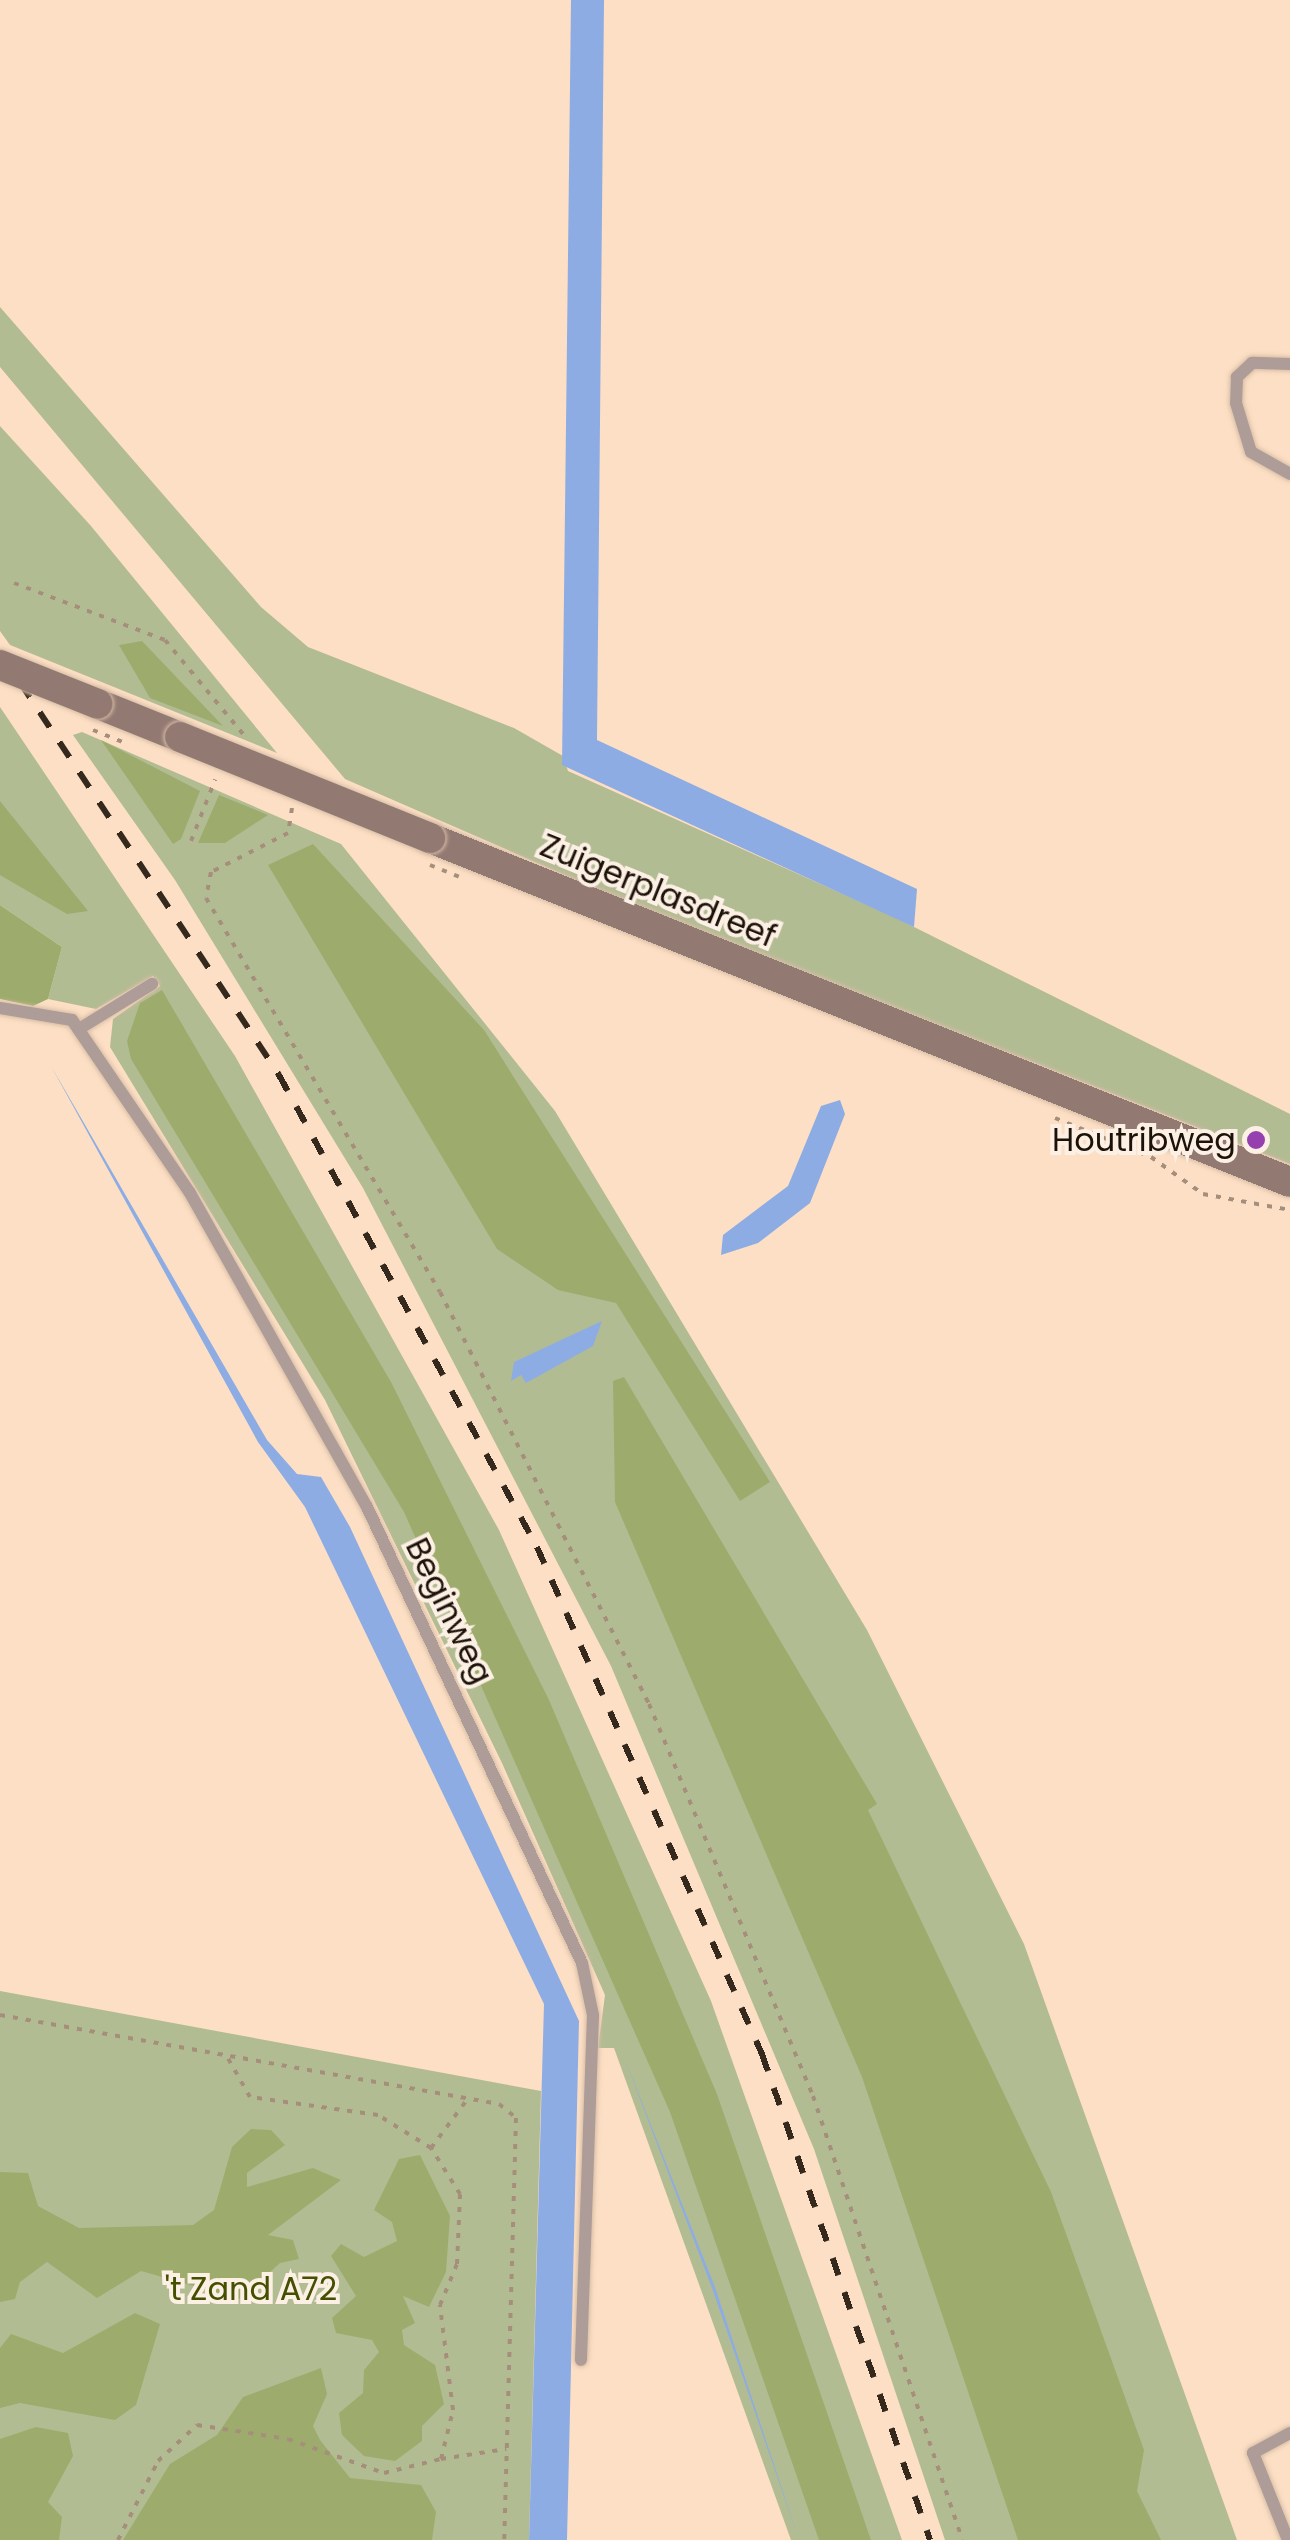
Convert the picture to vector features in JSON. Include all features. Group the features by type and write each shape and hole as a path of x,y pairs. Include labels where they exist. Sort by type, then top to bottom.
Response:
{"main road":[{"name":"Zuigerplasdreef","path":"0,665 1290,1182"}],"lane":[{"path":"1290,364 1252,364 1237,377 1236,403 1251,452 1290,474"},
{"path":"0,1008 79,1029 152,984"},
{"name":"Beginweg","path":"79,1029 142,1114 316,1406 582,1963 592,2015 581,2360"},
{"path":"1288,2540 1253,2454 1290,2433"}],"path":[{"path":"14,583 165,640 252,745"},
{"path":"191,841 216,779"},
{"path":"286,794 292,829 226,860 211,872 206,898 440,1292 649,1704 813,2096 962,2540"},
{"path":"462,878 480,885"},
{"path":"1042,1113 1151,1157 1197,1191 1290,1210"},
{"path":"1197,1191 1204,1176"},
{"path":"0,2015 499,2104 516,2118 504,2540"},
{"path":"226,2055 250,2097 378,2116 431,2148 460,2194 457,2264 440,2306 453,2410 442,2459"},
{"path":"431,2148 466,2099"},
{"path":"118,2540 158,2461 198,2425 288,2439 384,2472 506,2449"}],"green space":[{"path":"0,307 261,607 308,647 514,728 563,756 568,771 892,916 1290,1114 1290,1164 615,897 345,779 0,367"},
{"path":"0,426 91,526 277,753 10,645 0,631"},
{"path":"142,641 223,726 150,698 119,645"},
{"path":"0,707 235,1056 499,1530 711,2001 902,2540 791,2540 614,2048 598,2048 605,1995 502,1763 325,1400 110,1047 113,1019 160,986 153,976 96,1009 48,999 62,947 0,905"},
{"path":"82,732 341,844 555,1111 867,1630 1024,1944 1237,2540 945,2540 814,2149 611,1666 363,1188 175,880 73,735"},
{"path":"101,740 200,791 181,839 173,844"},
{"path":"219,795 268,815 225,843 198,843"},
{"path":"0,801 88,911 67,914 0,875"},
{"path":"313,844 484,1030 770,1482 740,1501 616,1303 558,1290 497,1249 268,865"},
{"path":"0,905 62,947 48,999 33,1006 0,999"},
{"path":"162,990 391,1382 549,1700 717,2094 871,2540 819,2540 670,2112 404,1512 131,1059 127,1041 140,1003"},
{"path":"624,1377 877,1804 868,1810 1051,2192 1144,2450 1137,2491 1161,2540 1018,2540 862,2077 615,1502 613,1381"},
{"name":"'t Zand A72","path":"0,1991 541,2091 529,2540 0,2540"},
{"path":"251,2129 271,2130 285,2145 247,2173 247,2187 313,2168 341,2180 268,2235 293,2240 299,2259 280,2263 240,2299 141,2271 97,2298 47,2262 20,2282 15,2299 0,2302 0,2172 28,2173 38,2206 79,2228 193,2225 214,2210 232,2147"},
{"path":"420,2155 450,2216 446,2272 429,2307 403,2296 415,2323 402,2330 404,2345 435,2365 444,2404 422,2426 422,2441 395,2461 364,2456 342,2435 339,2413 363,2393 364,2370 379,2352 372,2340 336,2333 332,2318 356,2296 331,2256 341,2244 364,2257 397,2241 392,2222 374,2210 399,2159"},
{"path":"135,2313 160,2324 136,2405 115,2420 20,2403 0,2408 0,2348 11,2334 63,2353"},
{"path":"321,2368 327,2394 313,2426 320,2440 350,2478 421,2485 436,2512 432,2540 123,2540 170,2464 217,2435 243,2397"},
{"path":"36,2427 68,2433 73,2456 48,2502 62,2517 59,2540 0,2540 0,2439"}],"water":[{"path":"571,0 604,0 597,740 917,889 914,927 562,765"},
{"path":"51,1066 267,1440 297,1474 321,1477 350,1527 579,2021 567,2540 529,2540 544,2004 305,1507 258,1442"},
{"path":"840,1100 845,1114 810,1203 758,1243 721,1255 723,1235 788,1186 821,1106"},
{"path":"602,1321 593,1346 526,1383 521,1375 511,1381 514,1362"},
{"path":"622,2052 715,2287 799,2540 712,2288"}],"railway":[{"path":"0,652 279,1075 537,1547 762,2054 930,2540"}],"place":[{"name":"Houtribweg","path":"1256,1140"}]}
